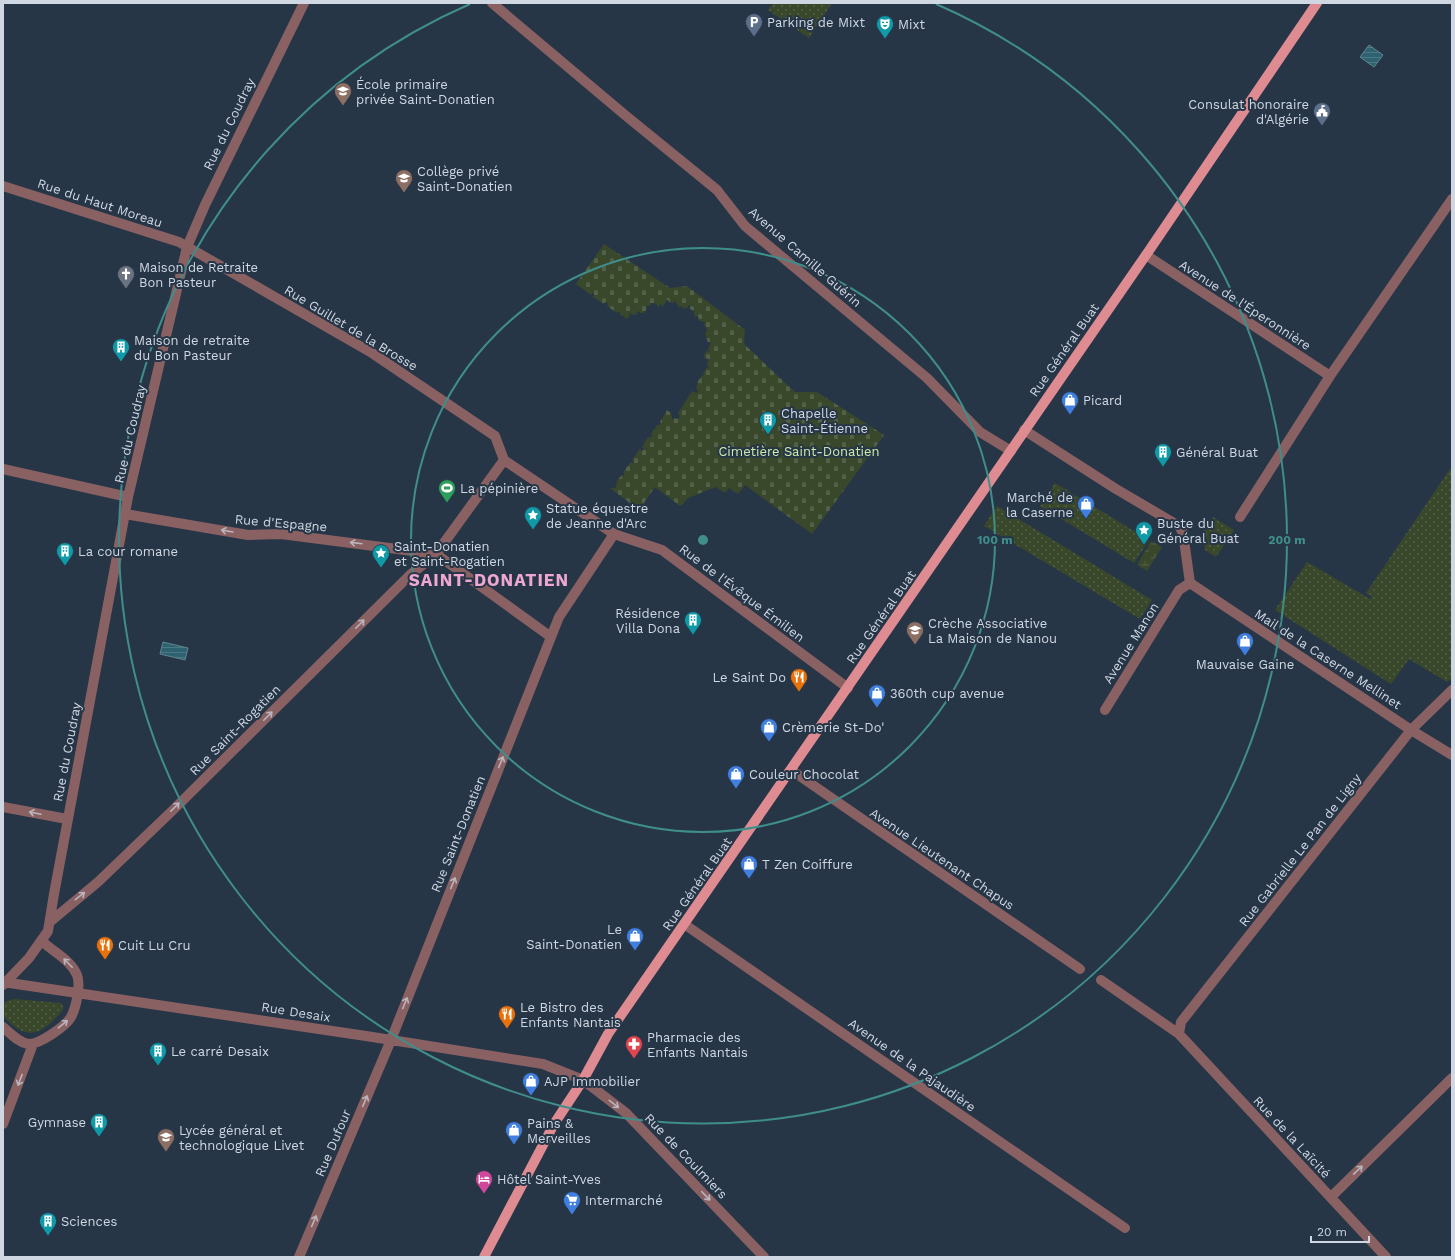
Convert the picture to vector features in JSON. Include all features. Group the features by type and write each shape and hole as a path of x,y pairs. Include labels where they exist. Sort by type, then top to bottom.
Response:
{"main road":[{"name":"Rue Général Buat","path":"484,1257 554,1124 583,1080 608,1034 1146,255 1317,3"}],"street":[{"name":"Rue du Coudray","path":"51,921 54,894 67,819 128,497 187,247 205,205 304,3"},
{"name":"Avenue Camille Guérin","path":"492,3 717,190 746,226 927,378 980,432 1011,450"},
{"name":"Rue du Haut Moreau","path":"3,186 179,242 187,247"},
{"path":"1240,517 1330,376 1452,199"},
{"name":"Rue Guillet de la Brosse","path":"187,247 372,353 495,436 504,460"},
{"name":"Avenue de l'Éperonnière","path":"1146,255 1330,376"},
{"path":"1024,430 1116,489 1179,526 1183,533 1190,583"},
{"name":"Rue de l'Évêque Émilien","path":"504,460 614,534 662,550 848,688"},
{"name":"Rue Saint-Rogatien","path":"51,921 104,877 410,575 436,554 504,460"},
{"path":"3,469 128,497"},
{"name":"Rue d'Espagne","path":"125,514 248,535 281,534 436,554"},
{"name":"Rue Saint-Donatien","path":"391,1040 559,616 614,534"},
{"path":"436,554 550,637"},
{"name":"Avenue Manon","path":"1105,710 1179,590 1190,583"},
{"name":"Mail de la Caserne Mellinet","path":"1190,583 1411,730 1452,755"},
{"name":"Rue Gabrielle Le Pan de Ligny","path":"1179,1034 1181,1022 1411,730 1452,690"},
{"name":"Avenue Lieutenant Chapus","path":"791,770 1080,969"},
{"path":"3,807 67,819"},
{"path":"4,983 42,941 48,931 51,921"},
{"name":"Avenue de la Pajaudière","path":"684,924 1125,1228"},
{"path":"3,1026 21,1042 33,1044 46,1038 71,1018 76,1004 78,981 74,969 61,956 42,941"},
{"name":"Rue de la Laïcité","path":"1101,980 1179,1034 1386,1257"},
{"name":"Rue Desaix","path":"4,983 77,994 119,998 543,1064 583,1080"},
{"name":"Rue Dufour","path":"299,1257 391,1040"},
{"path":"3,1124 33,1044"},
{"path":"1330,1197 1452,1078"},
{"name":"Rue de Coulmiers","path":"583,1080 636,1123 764,1257"}],"green space":[{"path":"773,3 832,3 809,38 768,10"},
{"name":"Cimetière Saint-Donatien","path":"604,244 670,288 687,286 745,330 744,344 795,392 817,392 884,435 812,534 745,485 738,494 729,488 725,493 716,487 688,498 680,506 655,487 639,510 610,488 615,488 617,484 616,482 622,475 623,476 625,474 623,472 631,462 633,463 634,461 632,460 640,449 642,451 644,448 642,447 648,437 650,438 652,436 651,434 657,425 661,423 660,422 667,410 671,413 672,419 678,419 680,416 678,413 692,391 697,393 697,383 702,375 703,376 703,373 707,367 708,369 709,367 707,366 708,359 705,359 704,355 707,351 710,352 708,350 711,342 708,342 706,338 707,336 705,335 706,331 708,330 704,325 704,321 698,320 699,318 697,316 695,317 695,310 690,309 689,305 687,308 683,308 681,306 680,308 676,301 673,303 669,302 668,300 666,300 662,307 661,304 659,307 654,303 651,303 651,305 646,306 647,308 644,313 640,313 639,311 637,314 632,315 629,313 630,315 627,319 618,311 617,313 607,306 608,304 605,302 604,304 593,297 594,294 592,293 591,295 576,284"},
{"path":"1452,466 1452,678 1447,682 1409,659 1391,684 1275,610 1307,562 1370,599 1372,597 1366,593"},
{"path":"1055,483 1149,540 1134,563 1040,506"},
{"path":"997,506 1152,600 1140,619 984,526"},
{"path":"1213,517 1234,530 1216,557 1205,550 1202,533"},
{"path":"1151,541 1162,547 1147,571 1137,565"},
{"path":"14,999 61,1003 63,1010 52,1022 41,1030 35,1032 21,1031 3,1015 3,1004"}],"water":[{"path":"1369,45 1383,55 1374,67 1360,57"},
{"path":"163,642 188,648 185,660 160,654"}],"place":[{"name":"Parking de Mixt","path":"754,37"},
{"name":"Mixt","path":"885,39"},
{"name":"École primaire privée Saint-Donatien","path":"343,106"},
{"name":"Consulat honoraire d'Algérie","path":"1322,126"},
{"name":"Collège privé Saint-Donatien","path":"404,193"},
{"name":"Maison de Retraite Bon Pasteur","path":"126,289"},
{"name":"Maison de retraite du Bon Pasteur","path":"121,362"},
{"name":"Picard","path":"1070,415"},
{"name":"Chapelle Saint-Étienne","path":"768,435"},
{"name":"Général Buat","path":"1163,467"},
{"name":"La pépinière","path":"447,503"},
{"name":"Marché de la Caserne","path":"1086,519"},
{"name":"Statue équestre de Jeanne d'Arc","path":"533,530"},
{"name":"Buste du Général Buat","path":"1144,545"},
{"name":"La cour romane","path":"65,566"},
{"name":"Saint-Donatien et Saint-Rogatien","path":"381,568"},
{"name":"Résidence Villa Dona","path":"693,635"},
{"name":"Crèche Associative La Maison de Nanou","path":"915,645"},
{"name":"Mauvaise Gaine","path":"1245,656"},
{"name":"Le Saint Do","path":"799,692"},
{"name":"360th cup avenue","path":"877,708"},
{"name":"Crèmerie St-Do'","path":"769,742"},
{"name":"Couleur Chocolat","path":"736,789"},
{"name":"T Zen Coiffure","path":"749,879"},
{"name":"Le Saint-Donatien","path":"635,951"},
{"name":"Cuit Lu Cru","path":"105,960"},
{"name":"Le Bistro des Enfants Nantais","path":"507,1029"},
{"name":"Pharmacie des Enfants Nantais","path":"634,1059"},
{"name":"Le carré Desaix","path":"158,1066"},
{"name":"AJP Immobilier","path":"531,1096"},
{"name":"Gymnase","path":"99,1137"},
{"name":"Pains & Merveilles","path":"514,1145"},
{"name":"Lycée général et technologique Livet","path":"166,1152"},
{"name":"Hôtel Saint-Yves","path":"484,1194"},
{"name":"Intermarché","path":"572,1215"},
{"name":"Sciences","path":"48,1236"}],"district":[{"name":"SAINT-DONATIEN","path":"489,580"}]}
